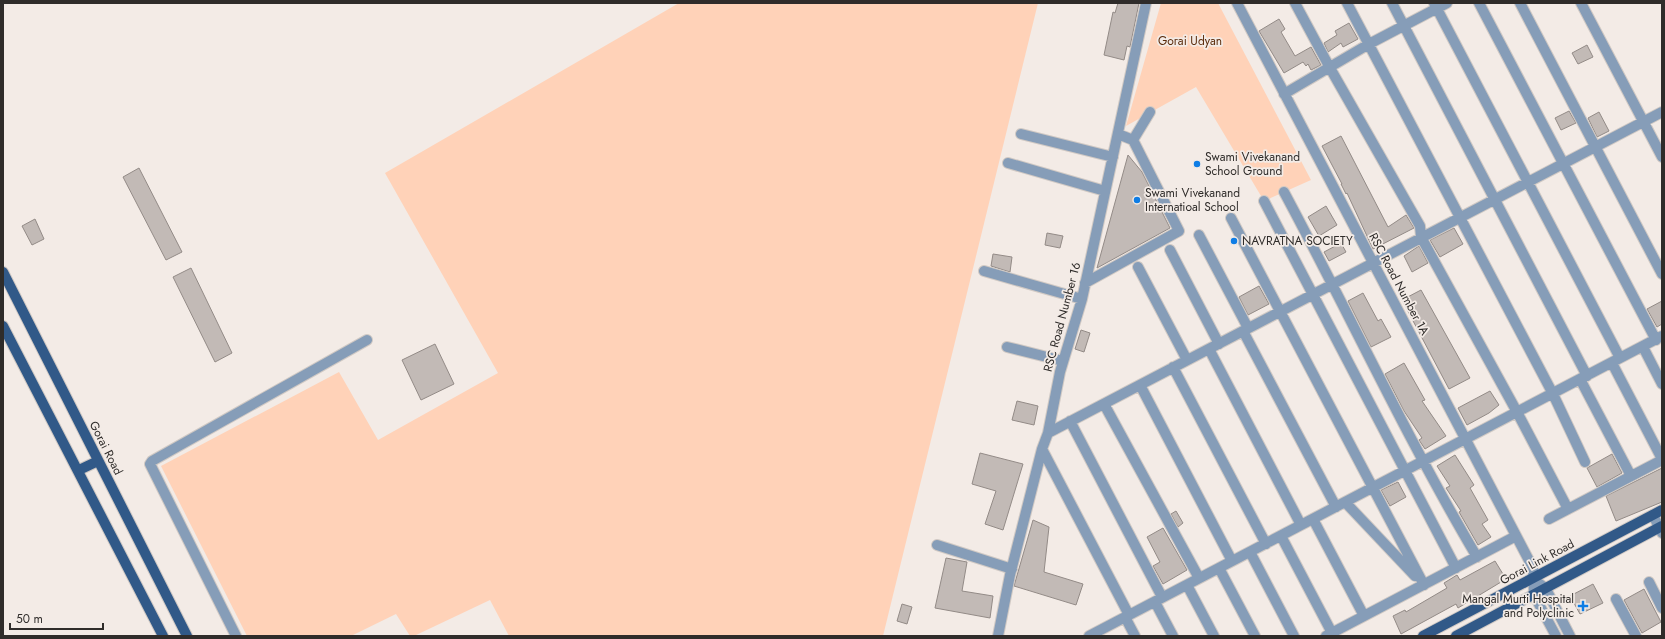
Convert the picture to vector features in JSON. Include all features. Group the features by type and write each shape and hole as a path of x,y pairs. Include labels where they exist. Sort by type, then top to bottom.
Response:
{"main road":[{"name":"Gorai Road","path":"3,272 187,636"},
{"path":"3,326 79,470 163,636"},
{"path":"79,470 98,461"},
{"name":"Gorai Link Road","path":"1423,636 1662,510"},
{"path":"1456,636 1661,529"}],"street":[{"name":"RSC Road Number 16","path":"998,636 1012,569 1042,449 1048,433 1063,361 1082,299 1146,3"},
{"path":"1295,3 1330,68 1420,226 1421,237 1517,412 1568,509"},
{"path":"1347,3 1553,394 1585,462"},
{"path":"1392,3 1495,199 1584,377 1631,476"},
{"path":"1284,94 1369,44 1404,26 1435,6 1447,3"},
{"path":"1089,636 1105,632 1127,616 1187,584 1659,338 1563,164 1478,3"},
{"path":"1520,3 1662,274"},
{"path":"1581,3 1662,157"},
{"name":"RSC Road Number 1A","path":"1241,4 1284,94 1533,568 1534,595"},
{"path":"1435,6 1528,182 1616,360 1662,460 1549,519"},
{"path":"1133,140 1150,112"},
{"path":"1048,433 1662,112"},
{"path":"1020,134 1113,157"},
{"path":"1085,283 1179,231 1133,140 1118,134"},
{"path":"1008,163 1105,191"},
{"path":"1284,192 1333,284 1423,461 1477,557"},
{"path":"1264,201 1456,568"},
{"path":"1231,218 1424,585"},
{"path":"1199,235 1245,330 1340,505 1424,585"},
{"path":"1170,250 1219,344"},
{"path":"1138,267 1187,360"},
{"path":"984,271 1082,299"},
{"path":"236,636 150,464 152,461 367,340"},
{"path":"1643,346 1662,384"},
{"path":"1008,348 1063,361"},
{"path":"1209,349 1301,525"},
{"path":"1173,367 1266,544"},
{"path":"1140,385 1232,561"},
{"path":"1104,404 1199,578"},
{"path":"1070,421 1159,600 1173,636"},
{"path":"1042,449 1127,616 1135,636"},
{"path":"1653,514 1661,529"},
{"path":"1313,519 1364,616"},
{"path":"1281,536 1329,634 1516,536"},
{"path":"937,546 1012,569"},
{"path":"1250,552 1294,636"},
{"path":"1219,568 1255,636"},
{"path":"1533,579 1546,589 1570,636"},
{"path":"1649,582 1662,608"},
{"path":"1187,584 1214,636"},
{"path":"1534,595 1556,636"},
{"path":"1616,599 1636,636"}],"green space":[{"path":"679,3 1038,3 883,636 509,636 490,600 414,636 410,636 396,614 351,636 247,636 161,466 339,372 378,440 498,373 385,173"},
{"name":"Gorai Udyan","path":"1161,3 1218,3 1311,180 1264,201 1196,87 1126,126"}],"building":[{"path":"1118,3 1139,3 1130,47 1127,46 1124,60 1104,55 1113,12 1115,13"},
{"path":"1279,19 1285,29 1281,32 1295,56 1311,47 1321,65 1311,70 1308,64 1306,66 1303,62 1284,73 1259,31"},
{"path":"1349,23 1358,39 1343,47 1341,43 1328,52 1324,43 1337,35 1335,31"},
{"path":"1587,45 1593,57 1578,64 1572,53"},
{"path":"1569,111 1576,123 1561,130 1555,118"},
{"path":"1599,112 1609,131 1597,137 1588,118"},
{"path":"1341,136 1388,227 1406,215 1414,228 1373,249 1347,193 1346,194 1322,146"},
{"name":"Swami Vivekanand Internatioal School","path":"1128,155 1142,172 1170,228 1097,268"},
{"path":"139,168 182,252 166,260 123,177"},
{"path":"1326,206 1337,225 1319,236 1308,217"},
{"path":"35,219 44,239 32,245 22,226"},
{"path":"1454,228 1463,244 1440,257 1430,240"},
{"path":"1047,233 1063,236 1060,248 1045,245"},
{"path":"1341,243 1346,252 1329,261 1324,252"},
{"path":"1419,246 1428,263 1412,272 1404,256"},
{"path":"993,254 1012,257 1010,272 991,266"},
{"path":"191,268 232,353 215,362 173,277"},
{"path":"1259,286 1269,304 1248,315 1239,297"},
{"path":"1421,290 1470,378 1449,389 1402,300"},
{"path":"1363,293 1378,321 1381,319 1391,337 1371,347 1348,301"},
{"path":"1662,301 1662,324 1657,327 1647,309"},
{"path":"1081,330 1090,333 1084,352 1075,349"},
{"path":"435,344 454,384 421,400 402,360"},
{"path":"1404,363 1425,400 1422,401 1446,436 1425,449 1419,440 1422,438 1404,411 1385,374"},
{"path":"1490,391 1499,405 1489,413 1467,425 1458,408"},
{"path":"1017,401 1038,406 1034,425 1012,420"},
{"path":"980,453 1023,464 1003,530 985,524 996,491 972,484"},
{"path":"1612,454 1622,473 1597,487 1587,468"},
{"path":"1455,455 1474,485 1470,488 1488,520 1482,524 1491,537 1478,545 1459,512 1461,511 1446,488 1450,486 1437,466"},
{"path":"1662,468 1662,502 1616,521 1606,496"},
{"path":"1398,482 1406,497 1390,506 1381,490"},
{"path":"1176,511 1183,523 1178,527 1171,514"},
{"path":"1033,520 1049,527 1044,572 1083,584 1076,605 1014,586"},
{"path":"1163,528 1187,570 1163,584 1153,566 1160,562 1147,537"},
{"path":"946,558 967,562 962,591 993,596 990,618 935,608"},
{"path":"1495,561 1506,579 1458,608 1456,604 1401,634 1393,616 1405,610 1406,612 1447,588 1444,583 1457,575 1460,580"},
{"path":"1593,584 1603,603 1580,614 1570,596"},
{"path":"1644,589 1661,622 1642,633 1624,600"},
{"path":"902,604 912,607 907,624 897,621"}],"place":[{"name":"Swami Vivekanand School Ground","path":"1197,164"},
{"name":"Swami Vivekanand Internatioal School","path":"1137,200"},
{"name":"NAVRATNA SOCIETY","path":"1234,241"},
{"name":"Mangal Murti Hospital and Polyclinic","path":"1583,606"}]}
